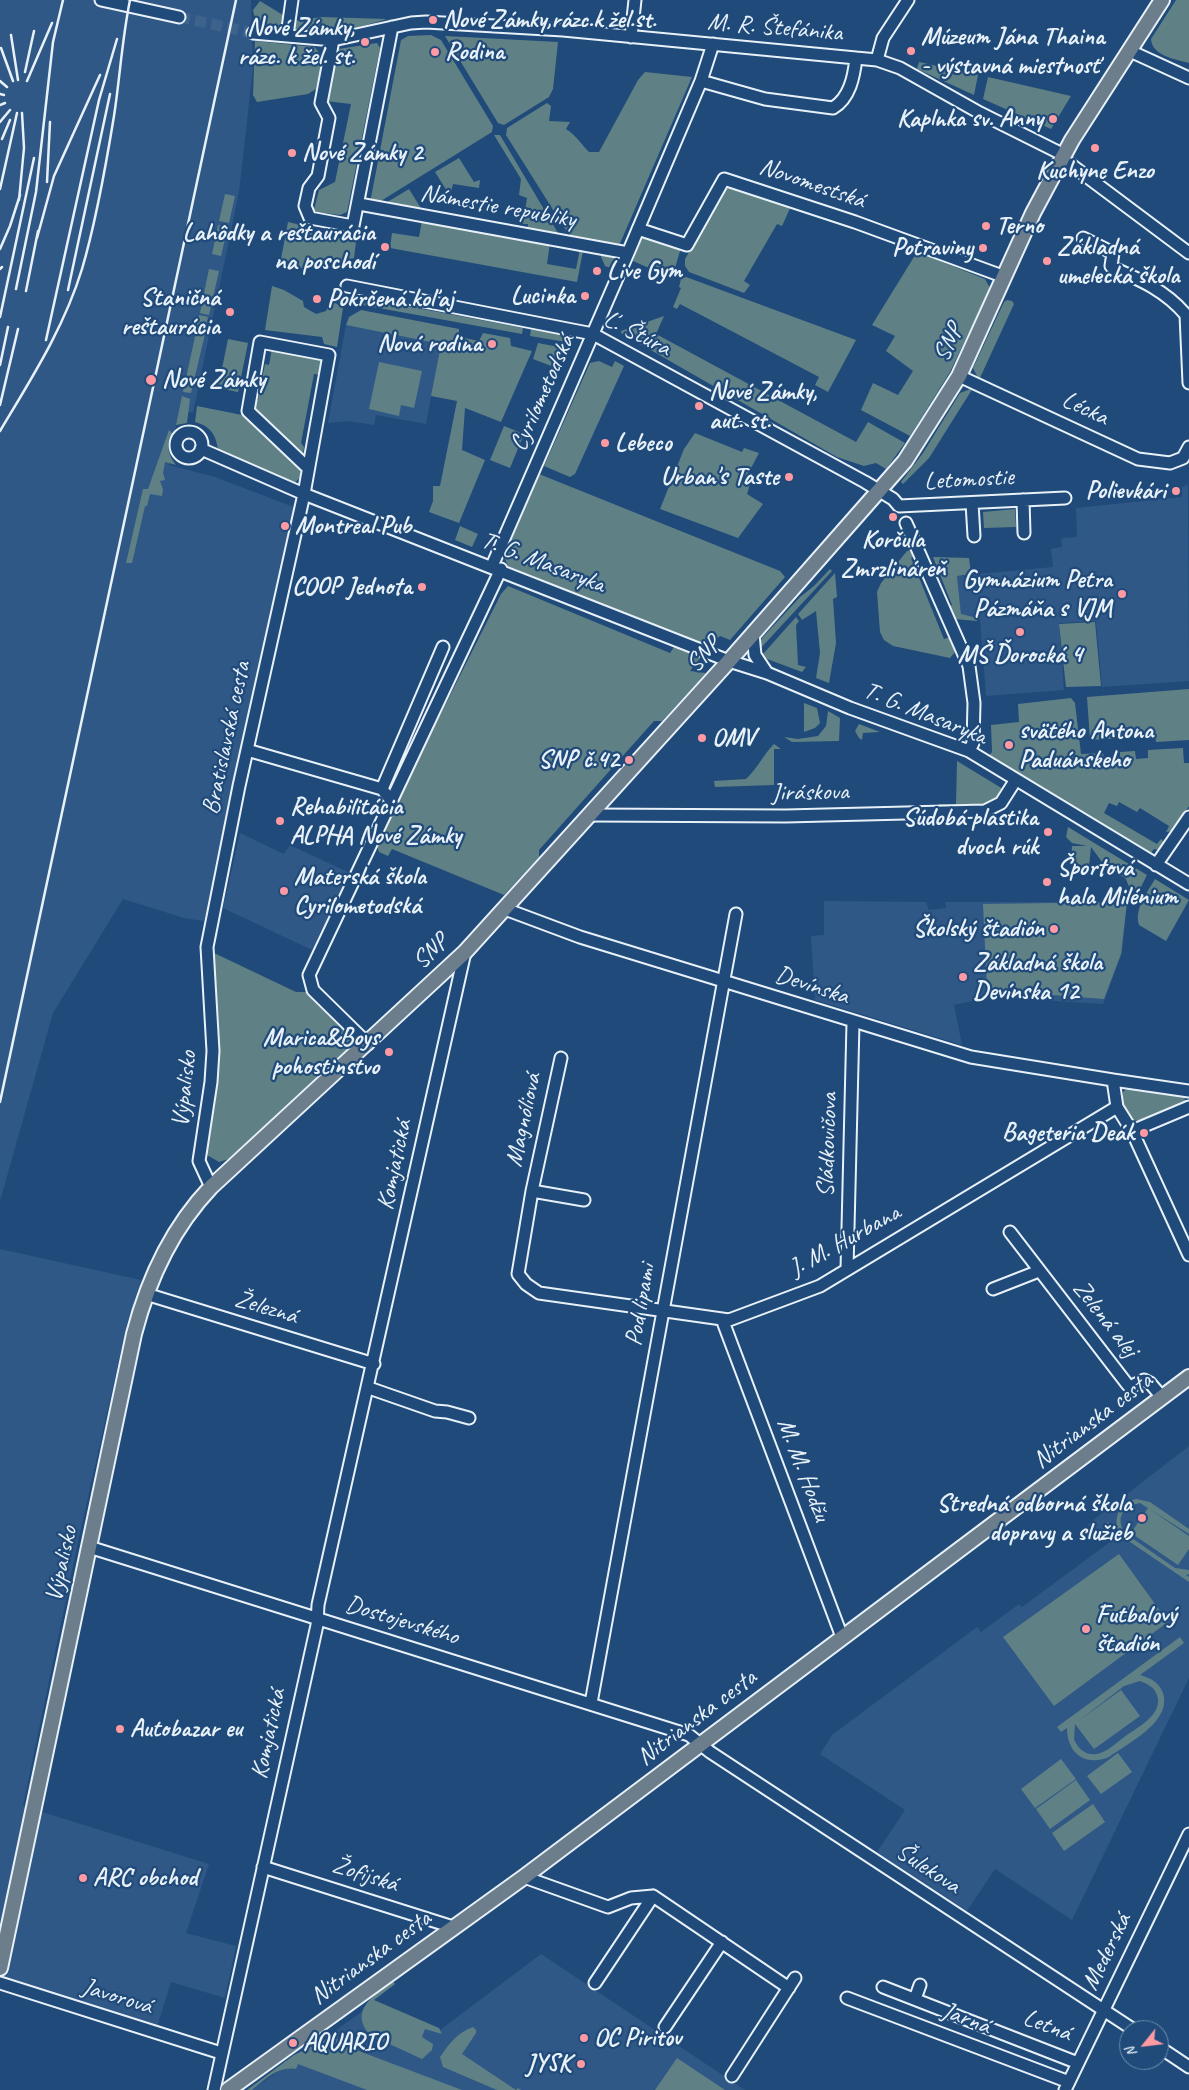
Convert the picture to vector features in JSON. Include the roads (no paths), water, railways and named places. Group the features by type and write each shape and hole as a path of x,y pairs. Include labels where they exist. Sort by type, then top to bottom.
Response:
{"main road":[{"name":"SNP","path":"287,1118 465,952 729,661 880,491 905,460 959,376 1033,213 1067,160 1162,0"},
{"name":"Výpalisko","path":"0,1968 134,1334 146,1294 167,1249 200,1199 287,1118"},
{"name":"Nitrianska cesta","path":"228,2090 524,1877 1189,1377"}],"street":[{"path":"101,0 179,18"},
{"path":"287,35 292,0"},
{"path":"631,38 635,0"},
{"path":"877,60 884,38 908,0"},
{"name":"M. R. Štefánika","path":"253,33 333,40 392,27 426,22 563,30 877,60 900,68 1067,160 1189,253"},
{"path":"333,40 321,103 329,118 318,176 309,188 305,206 310,218 353,226 359,204 392,27"},
{"name":"Cyrilometodská","path":"368,1044 313,990 310,974 392,802 496,568 701,81 713,44"},
{"path":"1130,51 1189,78"},
{"path":"701,81 765,99 833,108 838,105 853,81 856,58"},
{"name":"Novomestská","path":"638,229 687,245 724,178 881,231 1005,277"},
{"name":"Námestie republiky","path":"359,204 628,253"},
{"path":"1083,238 1112,253 1110,266 1148,283 1178,306 1186,315 1189,383"},
{"name":"Ľ. Štúra","path":"347,286 593,334 799,452 834,471 880,491"},
{"name":"Bratislavská cesta","path":"210,992 207,947 247,750 304,494 329,355 260,342 248,412 308,468"},
{"name":"Lécka","path":"959,376 1138,459 1170,463 1183,458 1189,447"},
{"name":"T. G. Masaryka","path":"201,449 304,494 729,661 767,673 850,708 969,751 1015,781 1189,884"},
{"name":"Letomostie","path":"880,491 893,498 899,506 1065,498"},
{"path":"1022,500 1024,533"},
{"path":"972,503 974,536"},
{"path":"906,523 969,666 974,703 973,743 969,751"},
{"path":"753,634 755,655 767,673"},
{"path":"382,789 443,647"},
{"path":"247,750 382,789 392,802"},
{"name":"Jiráskova","path":"590,815 786,816 985,811 1001,803 1015,781"},
{"path":"1156,865 1189,818"},
{"name":"Devínska","path":"505,909 580,937 971,1057 1189,1091"},
{"name":"Pod lipami","path":"591,1703 736,914"},
{"name":"Komjatická","path":"214,2090 318,1618 318,1605 374,1364 465,952"},
{"name":"Výpalisko","path":"210,992 213,1051 211,1082 199,1161 211,1187"},
{"name":"Sládkovičova","path":"847,1269 854,1022"},
{"name":"Magnóliová","path":"539,1293 526,1284 518,1274 532,1191 561,1058"},
{"path":"1113,1080 1117,1107 1132,1131 1189,1255"},
{"name":"J. M. Hurbana","path":"539,1293 663,1309 729,1320 820,1286 1117,1107"},
{"path":"1132,1131 1189,1107"},
{"name":"Magnóliová","path":"532,1191 584,1200"},
{"name":"Zelená alej","path":"1010,1232 1127,1384 1130,1387 1144,1380 1150,1383 1162,1397"},
{"name":"Zelená alej","path":"993,1289 1039,1271"},
{"name":"Železná","path":"146,1294 374,1364"},
{"name":"M. M. Hodžu","path":"722,1319 842,1637"},
{"path":"368,1388 435,1411 469,1418"},
{"name":"Dostojevského","path":"89,1547 591,1703 689,1735 699,1744"},
{"name":"Šulekova","path":"699,1744 1119,2020"},
{"name":"Mederská","path":"1067,2086 1189,1834"},
{"name":"Žofijská","path":"262,1866 453,1927"},
{"path":"524,1877 608,1907 643,1895 653,1896 722,1942 792,1983 732,2076"},
{"path":"594,1983 653,1896"},
{"path":"626,1900 636,1904 640,1914"},
{"path":"665,2027 722,1942"},
{"name":"Javorová","path":"0,1984 221,2053"},
{"path":"915,1999 920,1985"},
{"name":"Letná","path":"883,1987 1078,2063"},
{"name":"Jarná","path":"847,1998 1067,2086"},
{"path":"1169,2054 1189,2067"}],"tunnel":[{"path":"179,17 253,33"}],"railway":[{"path":"16,289 36,192 53,42 63,0"},
{"path":"0,431 56,332 75,291 82,269 108,154 130,0"},
{"path":"0,1102 236,0"},
{"path":"27,81 52,23"},
{"path":"25,72 34,31"},
{"path":"11,35 18,80"},
{"path":"46,340 99,100 117,39"},
{"path":"1,48 13,81"},
{"path":"37,238 54,176 100,75"},
{"path":"0,81 7,87"},
{"path":"0,94 4,95"},
{"path":"68,290 110,94"},
{"path":"0,105 5,103"},
{"path":"0,122 10,110"},
{"path":"0,189 17,113"},
{"path":"19,200 24,148 22,113"},
{"path":"2,139 10,120"},
{"path":"47,182 50,122"},
{"path":"0,317 34,158"},
{"path":"0,249 20,195"},
{"path":"26,291 38,231"},
{"path":"0,365 8,327"},
{"path":"0,405 18,329"}],"place":[{"name":"Nové Zámky,rázc.k žel.st.","path":"433,20"},
{"name":"Nové Zámky, rázc. k žel. st.","path":"365,42"},
{"name":"Múzeum Jána Thaina - výstavná miestnosť","path":"911,51"},
{"name":"Rodina","path":"435,52"},
{"name":"Kaplnka sv. Anny","path":"1053,119"},
{"name":"Kuchyne Enzo","path":"1095,148"},
{"name":"Nové Zámky 2","path":"292,153"},
{"name":"Terno","path":"986,226"},
{"name":"Lahôdky a reštaurácia na poschodí","path":"385,247"},
{"name":"Potraviny","path":"983,248"},
{"name":"Základná umelecká škola","path":"1047,261"},
{"name":"Live Gym","path":"597,271"},
{"name":"Lucinka","path":"585,296"},
{"name":"Pokrčená koľaj","path":"317,299"},
{"name":"Staničná reštaurácia","path":"230,312"},
{"name":"Nová rodina","path":"492,344"},
{"name":"Nové Zámky","path":"151,380"},
{"name":"Nové Zámky, aut. st.","path":"699,406"},
{"name":"Lebeco","path":"605,443"},
{"name":"Urban's Taste","path":"789,477"},
{"name":"Polievkári","path":"1176,491"},
{"name":"Korčula Zmrzlináreň","path":"893,517"},
{"name":"Montreal Pub","path":"285,526"},
{"name":"COOP Jednota","path":"422,587"},
{"name":"Gymnázium Petra Pázmáňa s VJM","path":"1122,594"},
{"name":"MŠ Ďorocká 4","path":"1020,632"},
{"name":"OMV","path":"702,738"},
{"name":"svätého Antona Paduánskeho","path":"1009,745"},
{"name":"SNP č.42","path":"629,760"},
{"name":"Rehabilitácia ALPHA Nové Zámky","path":"280,821"},
{"name":"Súdobá plastika dvoch rúk","path":"1048,832"},
{"name":"Športová hala Milénium","path":"1047,882"},
{"name":"Materská škola Cyrilometodská","path":"284,891"},
{"name":"Školský štadión","path":"1054,929"},
{"name":"Základná škola Devínska 12","path":"963,977"},
{"name":"Marica&Boys pohostinstvo","path":"389,1052"},
{"name":"Bageteria Deák","path":"1144,1133"},
{"name":"Stredná odborná škola dopravy a služieb","path":"1142,1518"},
{"name":"Futbalový štadión","path":"1086,1629"},
{"name":"Autobazar eu","path":"120,1729"},
{"name":"ARC obchod","path":"83,1878"},
{"name":"OC Piritov","path":"584,2038"},
{"name":"AQUARIO","path":"293,2043"},
{"name":"JYSK","path":"581,2064"}]}
